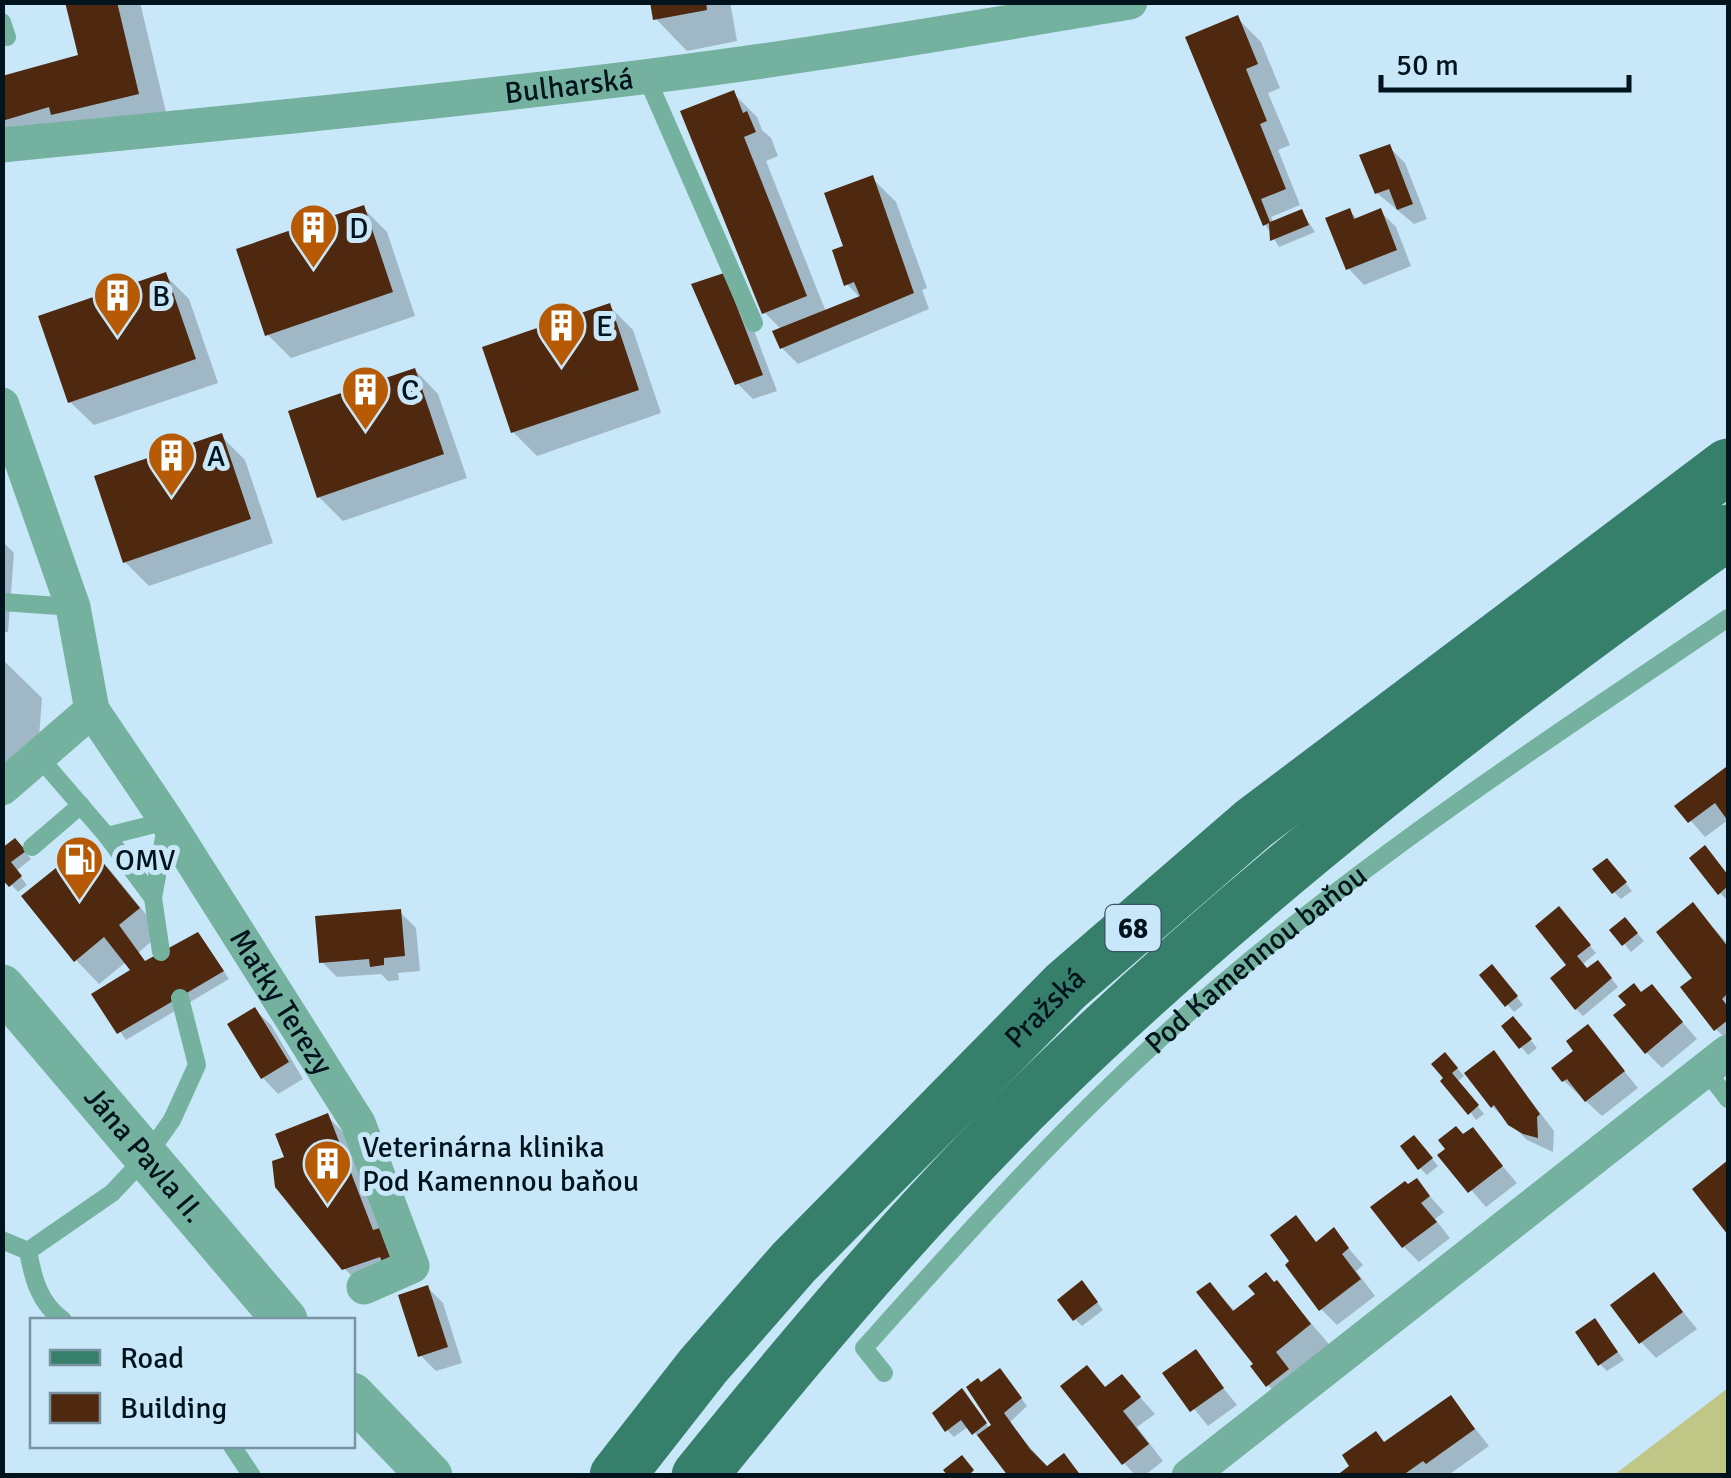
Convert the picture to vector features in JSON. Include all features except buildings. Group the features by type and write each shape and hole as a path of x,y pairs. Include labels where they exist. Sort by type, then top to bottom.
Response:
{"main road":[{"name":"Pražská","path":"618,1476 703,1366 794,1262 1066,986 1252,824 1728,466"},
{"name":"Pražská","path":"700,1476 892,1243 1046,1085 1193,950 1378,795 1626,604 1728,532"}],"street":[{"name":"Bulharská","path":"2,145 646,76 909,39 1130,2"},
{"path":"2,404 20,485 74,607 92,710 2,788"},
{"name":"Matky Terezy","path":"92,710 358,1123 412,1266 364,1287"},
{"name":"Jána Pavla II.","path":"2,987 283,1318"},
{"path":"1189,1476 1717,1061"},
{"path":"588,1476 703,1366"},
{"path":"355,1398 422,1474"},
{"path":"355,1411 422,1474"}],"lane":[{"path":"646,76 754,323"},
{"path":"2,602 74,607"},
{"name":"Pod Kamennou baňou","path":"884,1374 864,1348 1022,1173 1136,1060 1267,947 1492,777 1728,618"},
{"path":"38,756 107,836 153,898"},
{"path":"32,847 81,805"},
{"path":"107,836 167,822 153,898 161,952"},
{"path":"28,1251 112,1193 145,1158 172,1120 197,1065 180,998"},
{"path":"1717,1061 1728,1099"},
{"path":"2,1240 28,1251"},
{"path":"28,1251 34,1284 60,1318"},
{"path":"233,1448 252,1476"}],"green space":[{"path":"1728,1388 1728,1475 1614,1475"}],"place":[{"name":"D","path":"314,270"},
{"name":"B","path":"117,338"},
{"name":"E","path":"561,368"},
{"name":"C","path":"366,432"},
{"name":"A","path":"172,498"},
{"name":"OMV","path":"80,902"},
{"name":"Veterinárna klinika Pod Kamennou baňou","path":"327,1206"}]}
